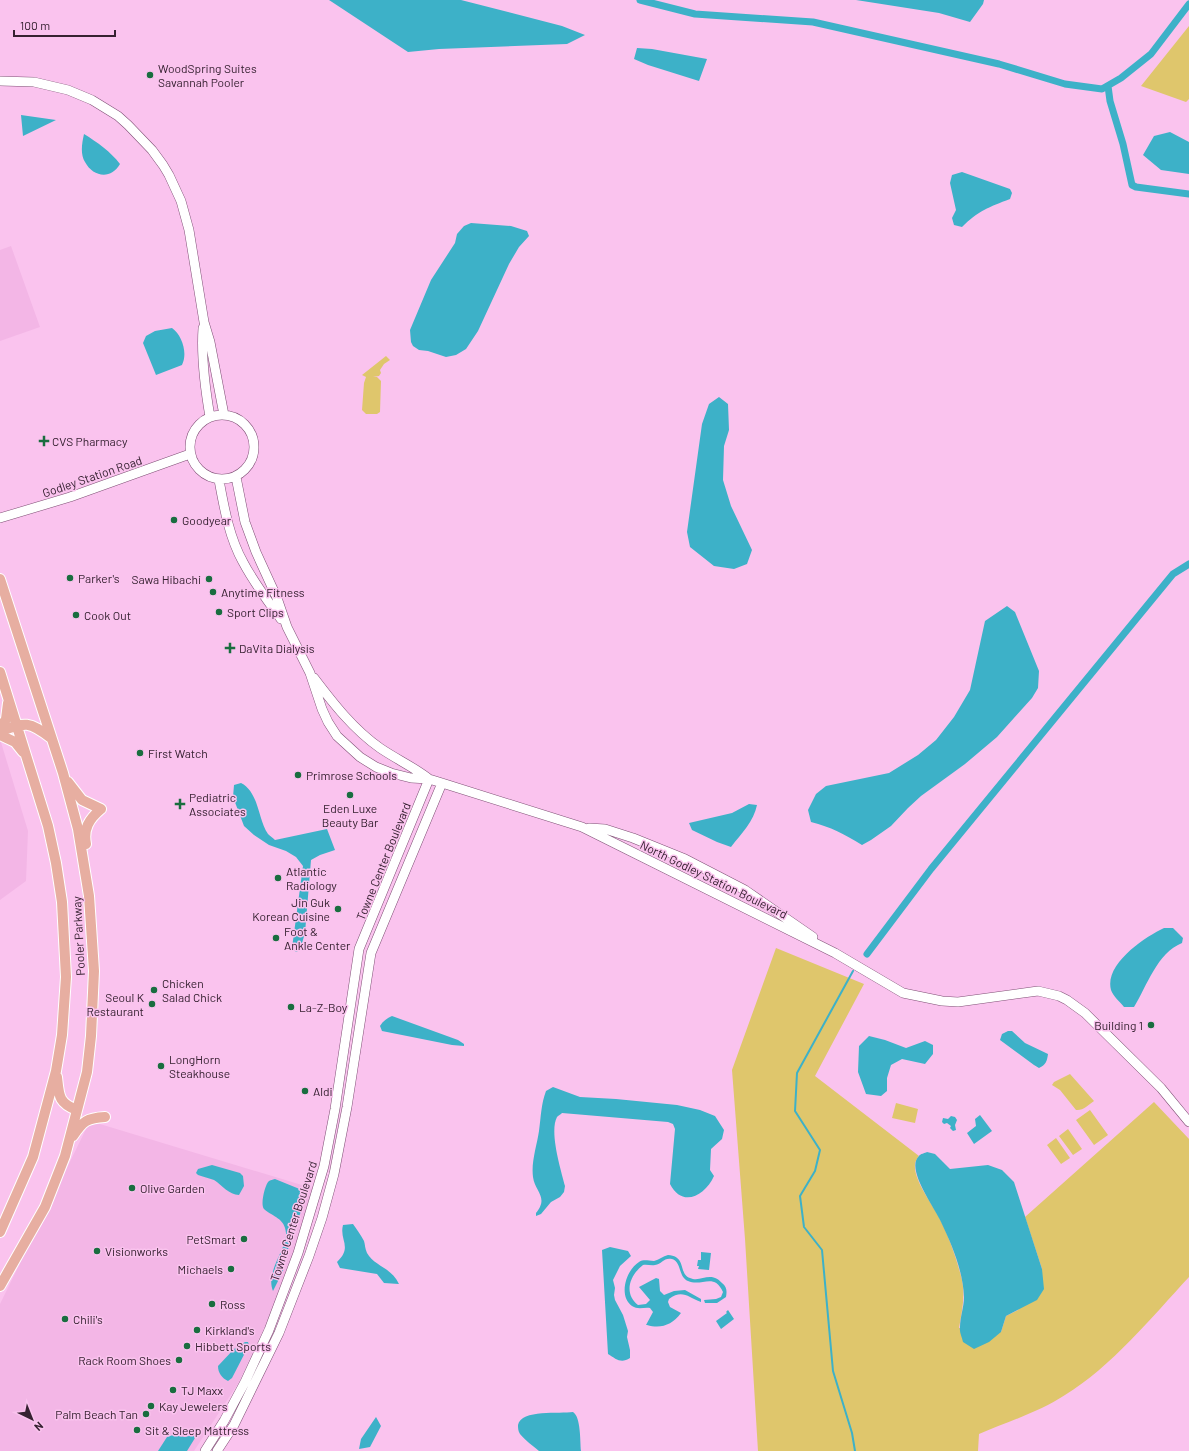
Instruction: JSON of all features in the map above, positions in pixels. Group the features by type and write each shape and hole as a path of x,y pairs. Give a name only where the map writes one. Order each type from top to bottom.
{"main road":[{"name":"Pooler Parkway","path":"0,579 63,773 78,829 88,888 93,933 94,971 92,1029 87,1072 69,1142 61,1168 45,1206 0,1286"},
{"name":"Pooler Parkway","path":"0,672 48,826 62,902 66,977 62,1034 56,1071 33,1157 0,1232"},
{"path":"0,730 6,719 8,697"},
{"path":"0,730 17,725 31,724 39,728 51,738"},
{"path":"0,735 15,742 28,760"},
{"path":"63,773 82,800 100,809 91,818 86,826 85,838 91,870 88,888"},
{"path":"56,1071 58,1090 62,1100 66,1106 77,1110"},
{"path":"69,1142 81,1124 91,1118 105,1117"}],"street":[{"path":"0,81 34,82 68,90 92,100 118,116 152,150 169,175 181,201 190,230 204,322 210,342 224,414"},
{"path":"204,322 202,343 210,417"},
{"path":"224,414 232,416 243,422 251,432 255,448 249,465 243,472 236,477 218,480 209,477 200,471 190,454 190,443 193,432 200,423 210,417 224,414"},
{"name":"Godley Station Road","path":"0,518 70,497 190,454"},
{"name":"North Godley Station Boulevard","path":"236,477 245,522 256,552 287,627 310,673 322,709 337,736 360,757 376,767 391,773 411,778 429,779 582,827 835,953 903,993 942,1001 958,1002 1038,991 1059,996 1085,1013 1161,1088 1189,1122"},
{"name":"North Godley Station Boulevard","path":"218,480 230,531 242,561 256,586 287,627"},
{"name":"North Godley Station Boulevard","path":"310,673 342,713 368,739 385,751 420,771 429,779"},
{"name":"Towne Center Boulevard","path":"205,1451 224,1421 245,1382 269,1330 298,1253 324,1166 335,1109 359,949 429,779"},
{"name":"Towne Center Boulevard","path":"217,1451 234,1425 279,1333 322,1218 334,1174 347,1107 371,953 442,783"},
{"name":"North Godley Station Boulevard","path":"582,827 605,829 633,838 685,859 744,890 835,953"}],"shaded area":[{"path":"1189,26 1189,99 1186,102 1141,86"},
{"path":"11,246 40,327 0,341 0,250"},
{"path":"386,356 390,360 384,364 380,370 381,373 379,376 373,377 377,377 381,381 380,412 377,414 366,414 362,410 364,383 366,377 362,375"},
{"path":"0,739 28,831 26,881 0,900"},
{"path":"776,948 864,984 815,1076 919,1156 915,1164 917,1177 943,1226 952,1247 961,1276 963,1296 959,1328 1001,1332 1006,1316 1018,1310 1042,1269 1025,1217 1154,1102 1189,1139 1189,1277 1146,1325 1099,1370 1082,1384 1055,1401 1034,1412 979,1434 978,1451 758,1451 745,1239 732,1070"},
{"path":"1070,1074 1094,1101 1081,1110 1076,1110 1060,1090 1052,1085 1054,1082"},
{"path":"896,1103 918,1109 915,1123 892,1118"},
{"path":"1090,1110 1108,1135 1094,1145 1076,1120"},
{"path":"90,1121 315,1189 275,1304 239,1382 194,1451 0,1451 0,1304"},
{"path":"1068,1129 1082,1149 1073,1155 1059,1136"},
{"path":"1056,1138 1070,1158 1061,1164 1047,1145"}],"water":[{"path":"329,0 461,0 562,26 585,35 567,44 439,49 408,52"},
{"path":"856,0 984,0 983,4 970,22 939,13"},
{"path":"637,48 652,49 707,59 699,81 634,59"},
{"path":"21,115 56,120 23,136"},
{"path":"1170,132 1189,142 1189,174 1161,170 1143,155 1154,136"},
{"path":"84,134 104,148 120,164 112,173 102,175 88,167 83,159 82,152"},
{"path":"962,172 1010,189 1012,193 1010,199 984,210 962,227 954,225 952,218 956,210 950,183 952,175"},
{"path":"471,223 511,226 527,231 529,236 519,247 509,264 478,331 466,349 456,355 446,357 428,351 419,350 413,346 411,342 410,330 431,280 455,243 457,234 464,226"},
{"path":"172,328 179,335 183,345 184,360 182,365 156,375 143,343 146,336 155,331"},
{"path":"719,397 728,404 729,430 724,446 723,480 731,506 752,550 747,564 734,569 714,566 690,547 687,532 702,424 709,404"},
{"path":"1007,606 1015,612 1039,671 1038,688 1032,698 997,737 965,764 921,796 891,826 862,845 837,831 811,822 808,810 816,794 826,786 889,773 918,755 936,740 954,717 970,690 985,621"},
{"path":"241,783 247,787 255,799 265,828 268,834 275,840 327,829 335,850 311,860 305,933 300,950 296,952 292,948 303,866 296,857 286,851 269,845 244,826 233,797 234,785"},
{"path":"749,804 757,805 753,816 747,827 731,847 692,830 689,823 732,813"},
{"path":"1164,928 1173,928 1183,938 1182,943 1173,948 1159,962 1134,1007 1124,1007 1111,990 1110,980 1114,971 1120,961 1137,945"},
{"path":"392,1016 458,1040 464,1044 464,1046 382,1031 380,1026 381,1024"},
{"path":"1012,1031 1025,1043 1048,1054 1045,1064 1039,1068 1000,1040 1002,1034"},
{"path":"869,1036 906,1048 925,1041 933,1045 933,1054 925,1064 902,1059 891,1065 887,1078 887,1091 881,1096 866,1094 858,1072 859,1046"},
{"path":"553,1087 580,1097 677,1105 700,1110 715,1116 724,1130 722,1139 711,1149 710,1170 714,1176 710,1183 699,1194 687,1197 681,1196 670,1184 675,1129 673,1124 668,1122 562,1113 557,1117 554,1132 556,1151 565,1186 564,1192 560,1197 551,1202 541,1214 536,1216 536,1213 540,1207 541,1199 534,1182 533,1160 544,1096 546,1091"},
{"path":"980,1115 992,1131 974,1144 967,1133 976,1126 975,1119"},
{"path":"951,1116 955,1117 957,1120 955,1125 956,1130 953,1131 950,1128 951,1126 942,1122 943,1118 948,1119"},
{"path":"927,1152 935,1154 950,1169 988,1165 1002,1170 1014,1182 1042,1269 1044,1289 1037,1300 1006,1316 1001,1332 989,1342 974,1349 963,1342 960,1333 964,1297 962,1278 956,1258 941,1222 918,1179 916,1162 921,1154"},
{"path":"212,1165 240,1173 243,1176 244,1186 239,1195 229,1192 214,1180 196,1173 198,1169"},
{"path":"275,1179 302,1190 305,1198 291,1243 285,1255 283,1271 273,1291 271,1284 272,1276 286,1233 281,1221 267,1212 263,1207 267,1183"},
{"path":"353,1224 364,1241 366,1251 370,1257 392,1274 399,1284 384,1283 377,1274 340,1268 337,1262 342,1257 345,1248 342,1230 343,1225"},
{"path":"610,1247 628,1251 631,1256 620,1266 613,1280 615,1300 623,1315 628,1331 627,1337 630,1358 624,1361 614,1358 608,1354 602,1250"},
{"path":"701,1252 711,1253 709,1270 698,1269 698,1260 701,1260"},
{"path":"668,1255 678,1258 684,1273 690,1278 698,1279 713,1277 718,1279 726,1288 726,1297 717,1303 705,1303 704,1300 721,1297 723,1292 719,1286 712,1281 688,1281 683,1276 677,1263 672,1259 667,1259 655,1265 643,1265 638,1269 630,1284 631,1295 633,1300 638,1305 646,1304 650,1300 639,1287 656,1278 659,1279 660,1291 664,1295 674,1291 685,1290 701,1299 701,1302 681,1294 674,1296 669,1299 668,1302 670,1307 681,1313 678,1317 670,1323 662,1326 646,1325 653,1312 650,1308 634,1307 628,1302 625,1296 625,1283 630,1271 639,1262 644,1260 654,1261"},
{"path":"728,1310 734,1319 721,1329 716,1321 727,1313 726,1312"},
{"path":"245,1342 248,1342 249,1345 232,1378 228,1381 221,1375 218,1366 234,1349"},
{"path":"573,1412 576,1415 579,1424 581,1451 539,1451 519,1432 518,1425 526,1416 542,1413"},
{"path":"376,1417 381,1426 370,1447 359,1449 361,1439"},
{"path":"173,1435 185,1437 193,1435 195,1438 187,1451 158,1451 167,1437"}],"waterway":[{"path":"640,0 695,14 813,22 999,64 1065,84 1102,89 1121,78 1151,54 1189,4"},
{"path":"1108,86 1110,101 1123,144 1132,185 1136,187 1189,194"},
{"path":"867,954 931,869 1173,574 1189,564"},
{"path":"853,971 797,1073 795,1111 820,1150 815,1171 800,1196 804,1227 822,1250 833,1371 852,1433 855,1451"}],"place":[{"name":"WoodSpring Suites Savannah Pooler","path":"150,75"},
{"name":"CVS Pharmacy","path":"44,441"},
{"name":"Goodyear","path":"174,520"},
{"name":"Parker's","path":"70,578"},
{"name":"Sawa Hibachi","path":"209,579"},
{"name":"Anytime Fitness","path":"213,592"},
{"name":"Sport Clips","path":"219,612"},
{"name":"Cook Out","path":"76,615"},
{"name":"DaVita Dialysis","path":"230,648"},
{"name":"First Watch","path":"140,753"},
{"name":"Primrose Schools","path":"298,775"},
{"name":"Eden Luxe Beauty Bar","path":"350,795"},
{"name":"Pediatric Associates","path":"180,804"},
{"name":"Atlantic Radiology","path":"278,878"},
{"name":"Jin Guk Korean Cuisine","path":"338,909"},
{"name":"Foot & Ankle Center","path":"276,938"},
{"name":"Chicken Salad Chick","path":"154,990"},
{"name":"Seoul K Restaurant","path":"152,1004"},
{"name":"La-Z-Boy","path":"291,1007"},
{"name":"Building 1","path":"1151,1025"},
{"name":"LongHorn Steakhouse","path":"161,1066"},
{"name":"Aldi","path":"305,1091"},
{"name":"Olive Garden","path":"132,1188"},
{"name":"PetSmart","path":"244,1239"},
{"name":"Visionworks","path":"97,1251"},
{"name":"Michaels","path":"231,1269"},
{"name":"Ross","path":"212,1304"},
{"name":"Chili's","path":"65,1319"},
{"name":"Kirkland's","path":"197,1330"},
{"name":"Hibbett Sports","path":"187,1346"},
{"name":"Rack Room Shoes","path":"179,1360"},
{"name":"TJ Maxx","path":"173,1390"},
{"name":"Kay Jewelers","path":"151,1406"},
{"name":"Palm Beach Tan","path":"146,1414"},
{"name":"Sit & Sleep Mattress","path":"137,1430"}]}
